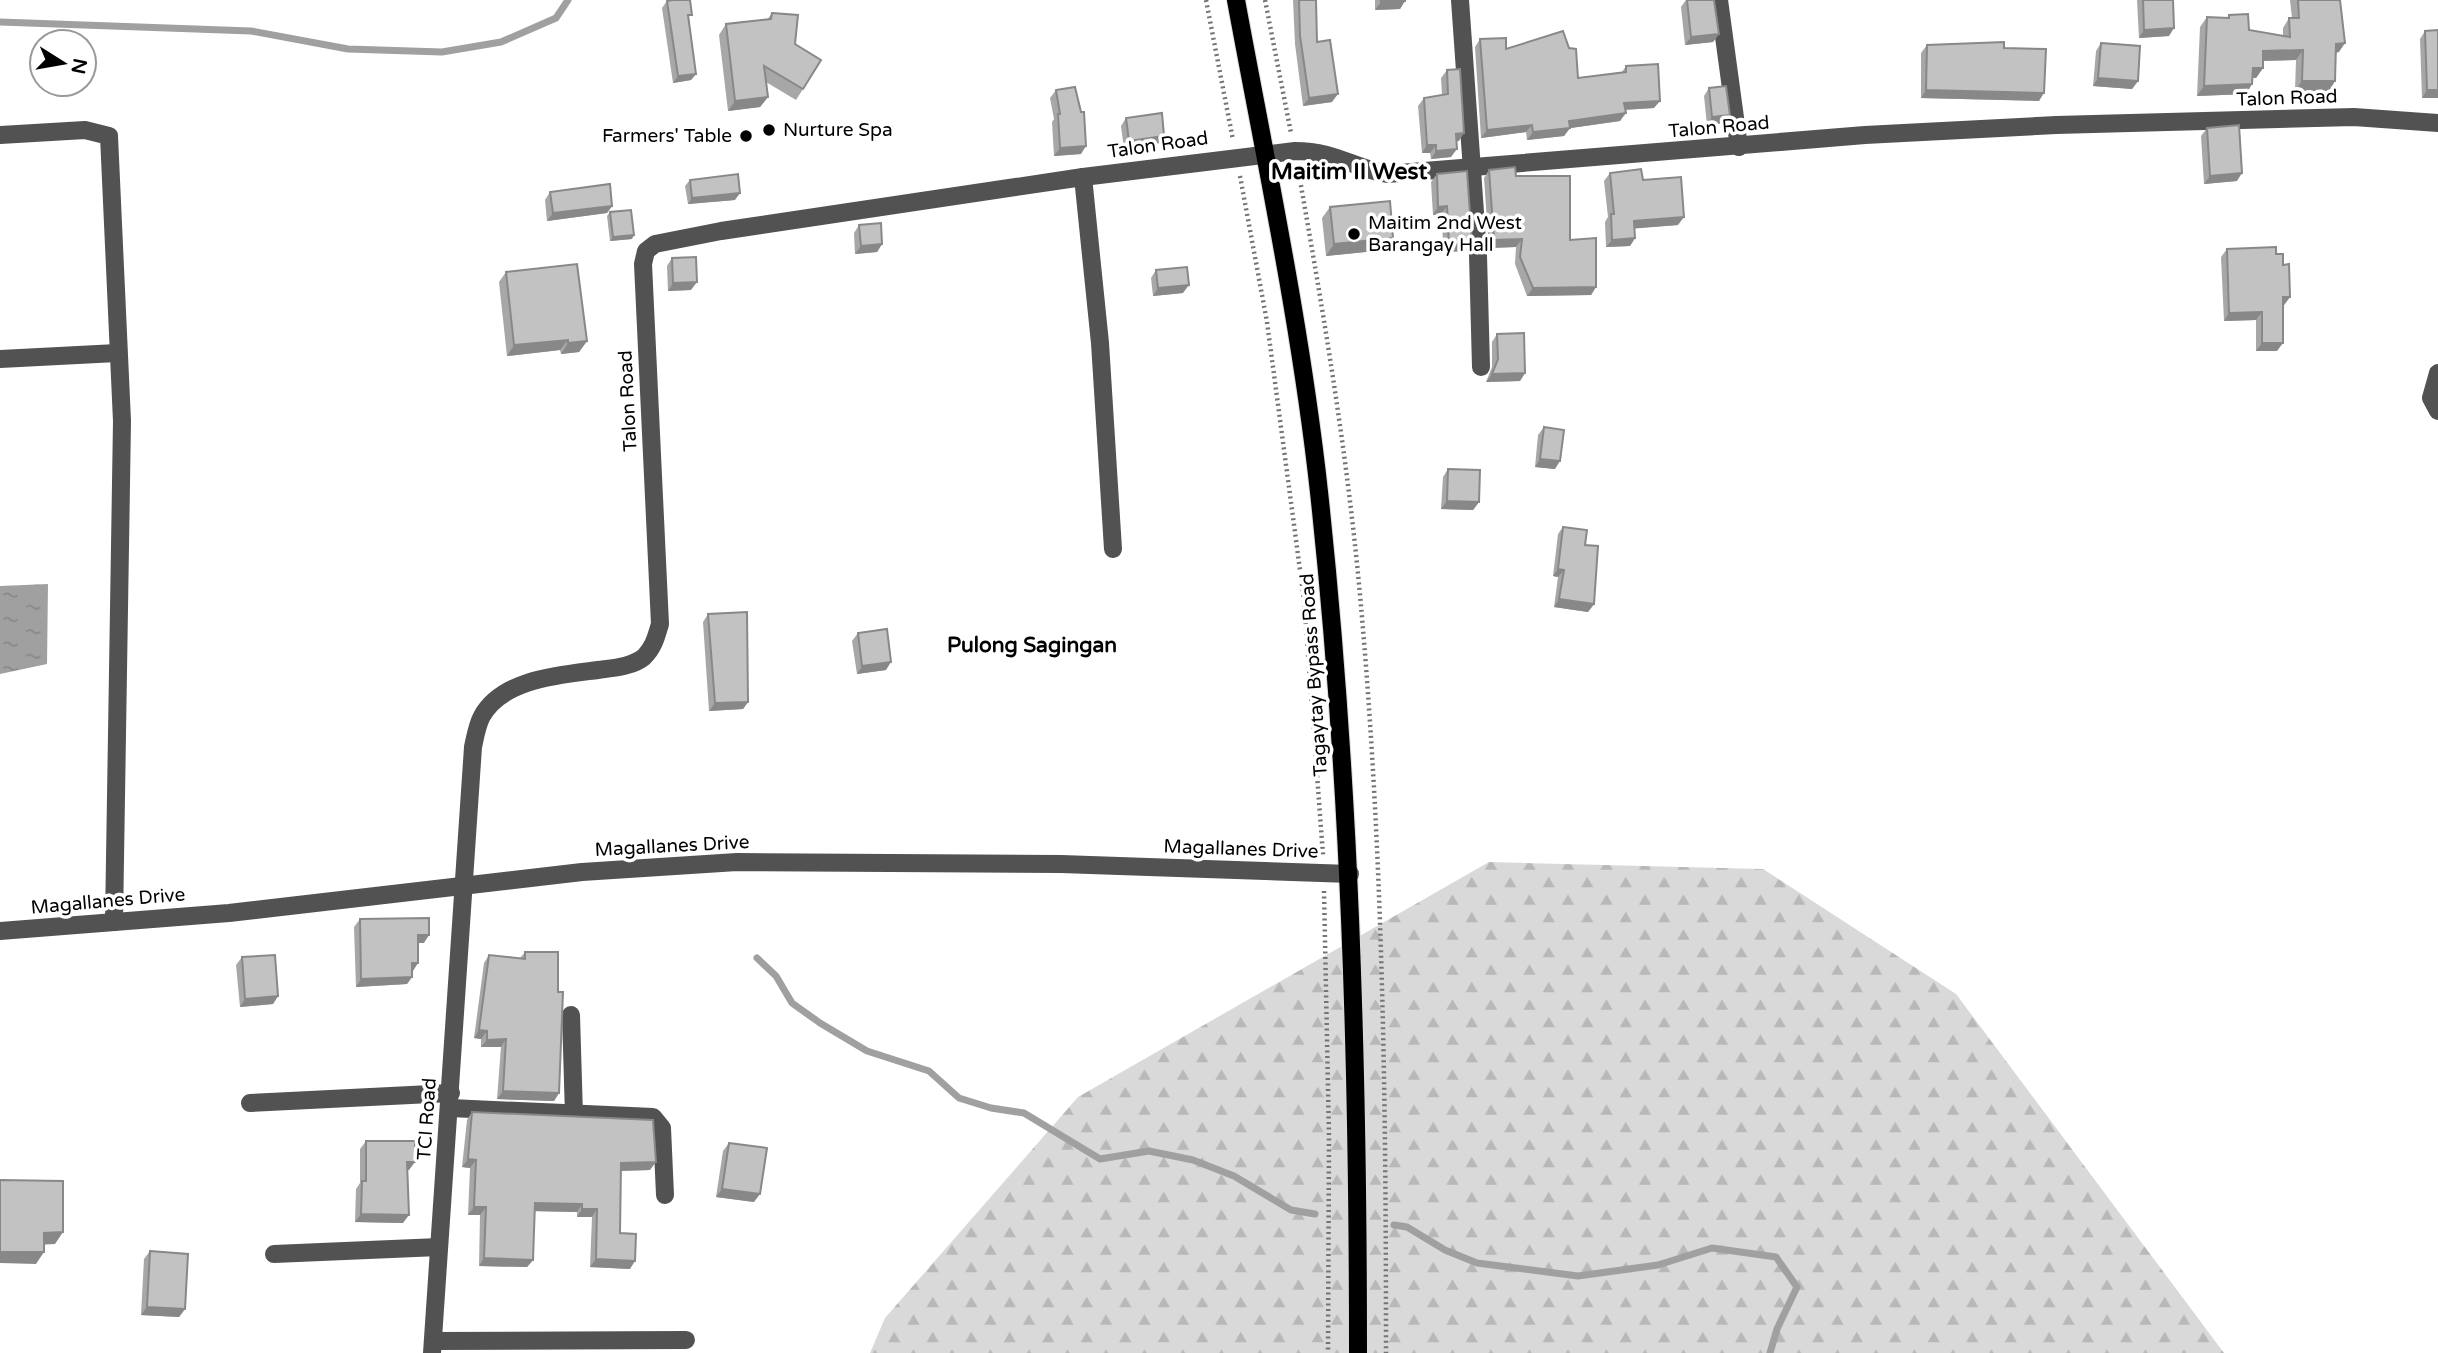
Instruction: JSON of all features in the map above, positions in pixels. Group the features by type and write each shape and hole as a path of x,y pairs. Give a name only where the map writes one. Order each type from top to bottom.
{"main road":[{"name":"Tagaytay Bypass Road","path":"1236,0 1295,323 1319,490 1350,874 1356,1073 1358,1353"}],"street":[{"path":"1460,0 1478,255 1481,367"},
{"path":"1719,0 1739,147"},
{"name":"Talon Road","path":"464,887 473,747 481,718 497,697 511,689 571,673 623,666 642,659 653,646 660,624 643,264 646,251 655,244 721,231 1264,153 1325,152 1365,170 1387,174 1865,135 2056,125 2354,117 2438,123"},
{"path":"0,135 85,130 109,136 122,421 114,922"},
{"path":"1083,177 1100,343 1113,549"},
{"path":"0,359 117,353"},
{"path":"2438,373 2431,398 2438,411"},
{"name":"Magallanes Drive","path":"0,931 464,887 582,872 737,862 1061,864 1350,874"},
{"name":"TCI Road","path":"432,1347 464,887"},
{"path":"571,1015 574,1115"},
{"path":"250,1103 450,1101 574,1115 653,1117 662,1128 665,1195"},
{"path":"274,1254 439,1247"},
{"path":"432,1347 686,1340"}],"path":[{"path":"1206,0 1267,322 1297,545 1324,872 1329,1137 1328,1353"}],"green space":[{"path":"1489,862 1763,869 1956,994 2224,1353 870,1353 885,1318 1078,1097"}],"water":[{"path":"48,584 47,664 0,674 0,586"}],"building":[{"path":"690,0 692,15 688,15 696,74 678,76 667,1"},
{"path":"1299,0 1316,0 1317,42 1330,40 1338,94 1309,98 1300,36"},
{"path":"1405,0 1405,1 1381,2"},
{"path":"1687,0 1714,0 1719,34 1691,37"},
{"path":"2143,0 2173,0 2174,28 2144,30"},
{"path":"2298,0 2340,0 2345,43 2336,44 2335,81 2302,81 2303,50 2263,51 2263,68 2253,68 2252,84 2204,86 2207,17 2229,18 2229,15 2248,14 2249,30 2290,37 2289,18 2299,18"},
{"path":"772,13 798,15 795,44 821,60 803,89 764,66 768,97 735,101 726,24 771,19"},
{"path":"2438,30 2438,90 2427,90 2425,31"},
{"path":"1563,31 1569,48 1576,49 1578,78 1626,72 1626,66 1658,64 1660,101 1624,103 1626,113 1569,121 1570,128 1533,132 1532,125 1487,130 1480,39 1506,38 1506,49"},
{"path":"2004,42 2004,48 2046,49 2044,93 1926,90 1927,45"},
{"path":"2101,43 2140,46 2138,81 2098,78"},
{"path":"1460,69 1464,133 1456,134 1457,149 1436,151 1436,145 1427,145 1424,98 1448,94 1447,70"},
{"path":"1726,86 1730,115 1712,117 1709,88"},
{"path":"1075,87 1081,112 1084,112 1086,146 1060,148 1060,114 1056,90"},
{"path":"1162,113 1164,136 1129,141 1126,118"},
{"path":"2239,125 2242,173 2210,176 2207,128"},
{"path":"1515,167 1516,176 1570,176 1570,240 1596,238 1596,287 1533,288 1520,257 1522,239 1494,240 1489,170"},
{"path":"1641,169 1643,180 1681,177 1684,217 1634,221 1635,238 1612,240 1611,214 1614,214 1610,173"},
{"path":"1467,171 1472,243 1449,244 1447,206 1438,207 1437,174"},
{"path":"738,174 740,193 692,198 690,180"},
{"path":"610,184 612,206 553,213 550,192"},
{"name":"Maitim 2nd West Barangay Hall","path":"1390,201 1393,238 1334,244 1330,207"},
{"path":"631,210 634,235 613,237 610,212"},
{"path":"881,223 882,244 861,246 859,225"},
{"path":"2276,247 2276,254 2283,254 2283,265 2289,264 2290,297 2283,297 2283,343 2262,343 2262,312 2229,313 2227,249"},
{"path":"696,257 697,282 673,283 672,258"},
{"path":"577,264 587,341 514,345 506,272"},
{"path":"1187,267 1189,285 1158,288 1156,270"},
{"path":"1524,333 1525,373 1492,374 1498,359 1497,334"},
{"path":"1544,427 1564,430 1560,461 1540,459"},
{"path":"1448,469 1480,470 1479,502 1447,501"},
{"path":"1563,527 1587,530 1585,545 1598,546 1594,604 1559,599 1564,570 1558,569"},
{"path":"747,612 748,702 715,703 708,614"},
{"path":"887,629 891,662 862,666 858,633"},
{"path":"429,918 429,935 418,935 418,963 412,963 412,977 361,979 360,919"},
{"path":"525,952 558,952 558,992 563,992 559,1093 503,1091 506,1039 487,1040 487,1031 479,1030 489,955 525,959"},
{"path":"275,955 278,996 245,999 242,957"},
{"path":"472,1112 653,1120 656,1162 621,1163 620,1233 636,1234 635,1261 596,1259 597,1209 582,1209 582,1204 535,1203 533,1260 484,1258 486,1207 474,1207 476,1160 468,1159"},
{"path":"366,1141 415,1141 415,1162 407,1162 409,1215 361,1214 362,1181 366,1181"},
{"path":"729,1143 767,1148 760,1194 722,1189"},
{"path":"0,1180 63,1181 63,1232 44,1233 44,1252 0,1252"},
{"path":"150,1251 188,1254 185,1309 147,1307"}],"waterway":[{"path":"0,22 251,31 348,49 442,52 501,42 556,18 568,0"},
{"path":"757,958 776,976 792,1003 820,1023 867,1051 929,1071 959,1098 991,1108 1024,1113 1100,1159 1149,1151 1193,1160 1234,1176 1291,1210 1315,1214"},
{"path":"1394,1225 1407,1227 1445,1250 1477,1263 1578,1276 1658,1265 1712,1248 1776,1257 1797,1287 1777,1329 1770,1353"}],"place":[{"name":"Nurture Spa","path":"769,130"},
{"name":"Farmers' Table","path":"746,136"},
{"name":"Maitim 2nd West Barangay Hall","path":"1354,234"}],"district":[{"name":"Maitim II West","path":"1349,172"},
{"name":"Pulong Sagingan","path":"1032,645"}]}
